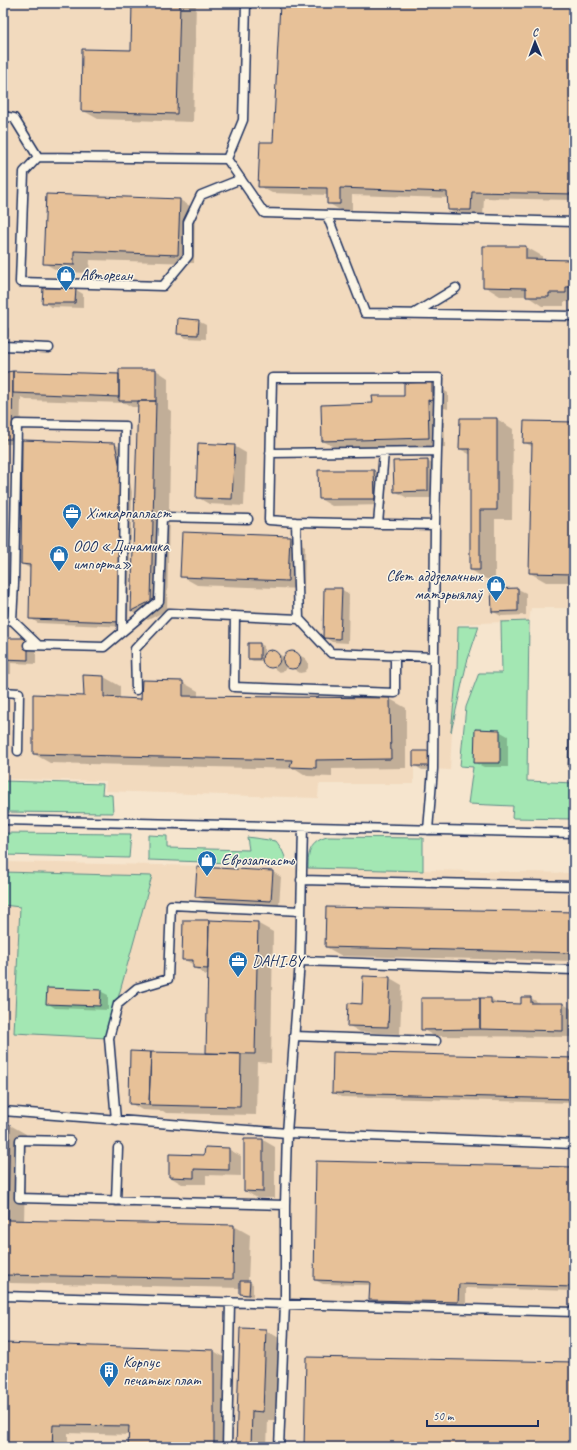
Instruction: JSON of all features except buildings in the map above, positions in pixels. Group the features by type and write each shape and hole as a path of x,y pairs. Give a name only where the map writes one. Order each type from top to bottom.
{"lane":[{"path":"227,159 243,120 246,3"},
{"path":"3,116 14,118 38,157"},
{"path":"227,159 38,157 24,172 20,282 163,286 188,256 188,222 201,195 241,179"},
{"path":"227,159 264,213 574,222"},
{"path":"327,215 365,312 574,316"},
{"path":"415,313 456,288"},
{"path":"3,346 49,348"},
{"path":"428,830 432,782 435,525 439,378 272,378 269,520 435,525"},
{"path":"38,645 12,620 17,424 125,426 122,632"},
{"path":"378,524 384,452"},
{"path":"270,453 437,452"},
{"path":"28,645 104,647 158,601 162,517 248,519"},
{"path":"296,522 299,619 331,653 434,657"},
{"path":"136,690 135,649 168,613 299,619"},
{"path":"235,616 234,687 395,693 395,656"},
{"path":"3,621 12,620"},
{"path":"3,692 19,693 18,751"},
{"path":"3,820 574,833"},
{"path":"279,1447 285,1304 287,1133 300,960 303,827"},
{"path":"301,880 574,886"},
{"path":"116,1120 109,1038 118,1004 137,988 168,979 171,905 301,911"},
{"path":"300,960 574,970"},
{"path":"294,1036 436,1041"},
{"path":"3,1111 287,1133 574,1144"},
{"path":"70,1141 20,1140 19,1198 285,1206"},
{"path":"116,1200 118,1148"},
{"path":"3,1296 574,1312"},
{"path":"227,1447 230,1302"}],"shaded area":[{"path":"3,3 574,3 574,608 531,608 529,621 458,624 457,672 450,770 414,768 414,784 319,784 318,798 105,791 106,781 3,779"},
{"path":"3,862 574,873 574,1447 3,1447"}],"green space":[{"path":"529,621 527,781 574,783 574,819 512,818 513,806 468,804 473,767 460,766 466,707 479,673 502,673 501,622"},
{"path":"458,626 479,626 467,662 451,732 457,670"},
{"path":"3,781 103,784 102,794 112,795 113,813 3,812"},
{"path":"3,833 131,834 129,858 3,855"},
{"path":"148,835 167,836 167,848 249,850 247,837 276,841 283,852 287,865 148,860"},
{"path":"327,837 423,838 423,871 308,868 311,848 321,839"},
{"path":"3,872 152,876 107,1038 14,1033 20,907 3,905"}],"place":[{"name":"Автореан","path":"66,292"},
{"name":"Хімкарпапласт","path":"72,530"},
{"name":"ООО «Динамика импорта»","path":"59,572"},
{"name":"Свет аддзелачных матэрыялаў","path":"496,602"},
{"name":"Еврозапчасть","path":"207,877"},
{"name":"DAHI.BY","path":"238,978"},
{"name":"Корпус печатых плат","path":"109,1388"}]}
